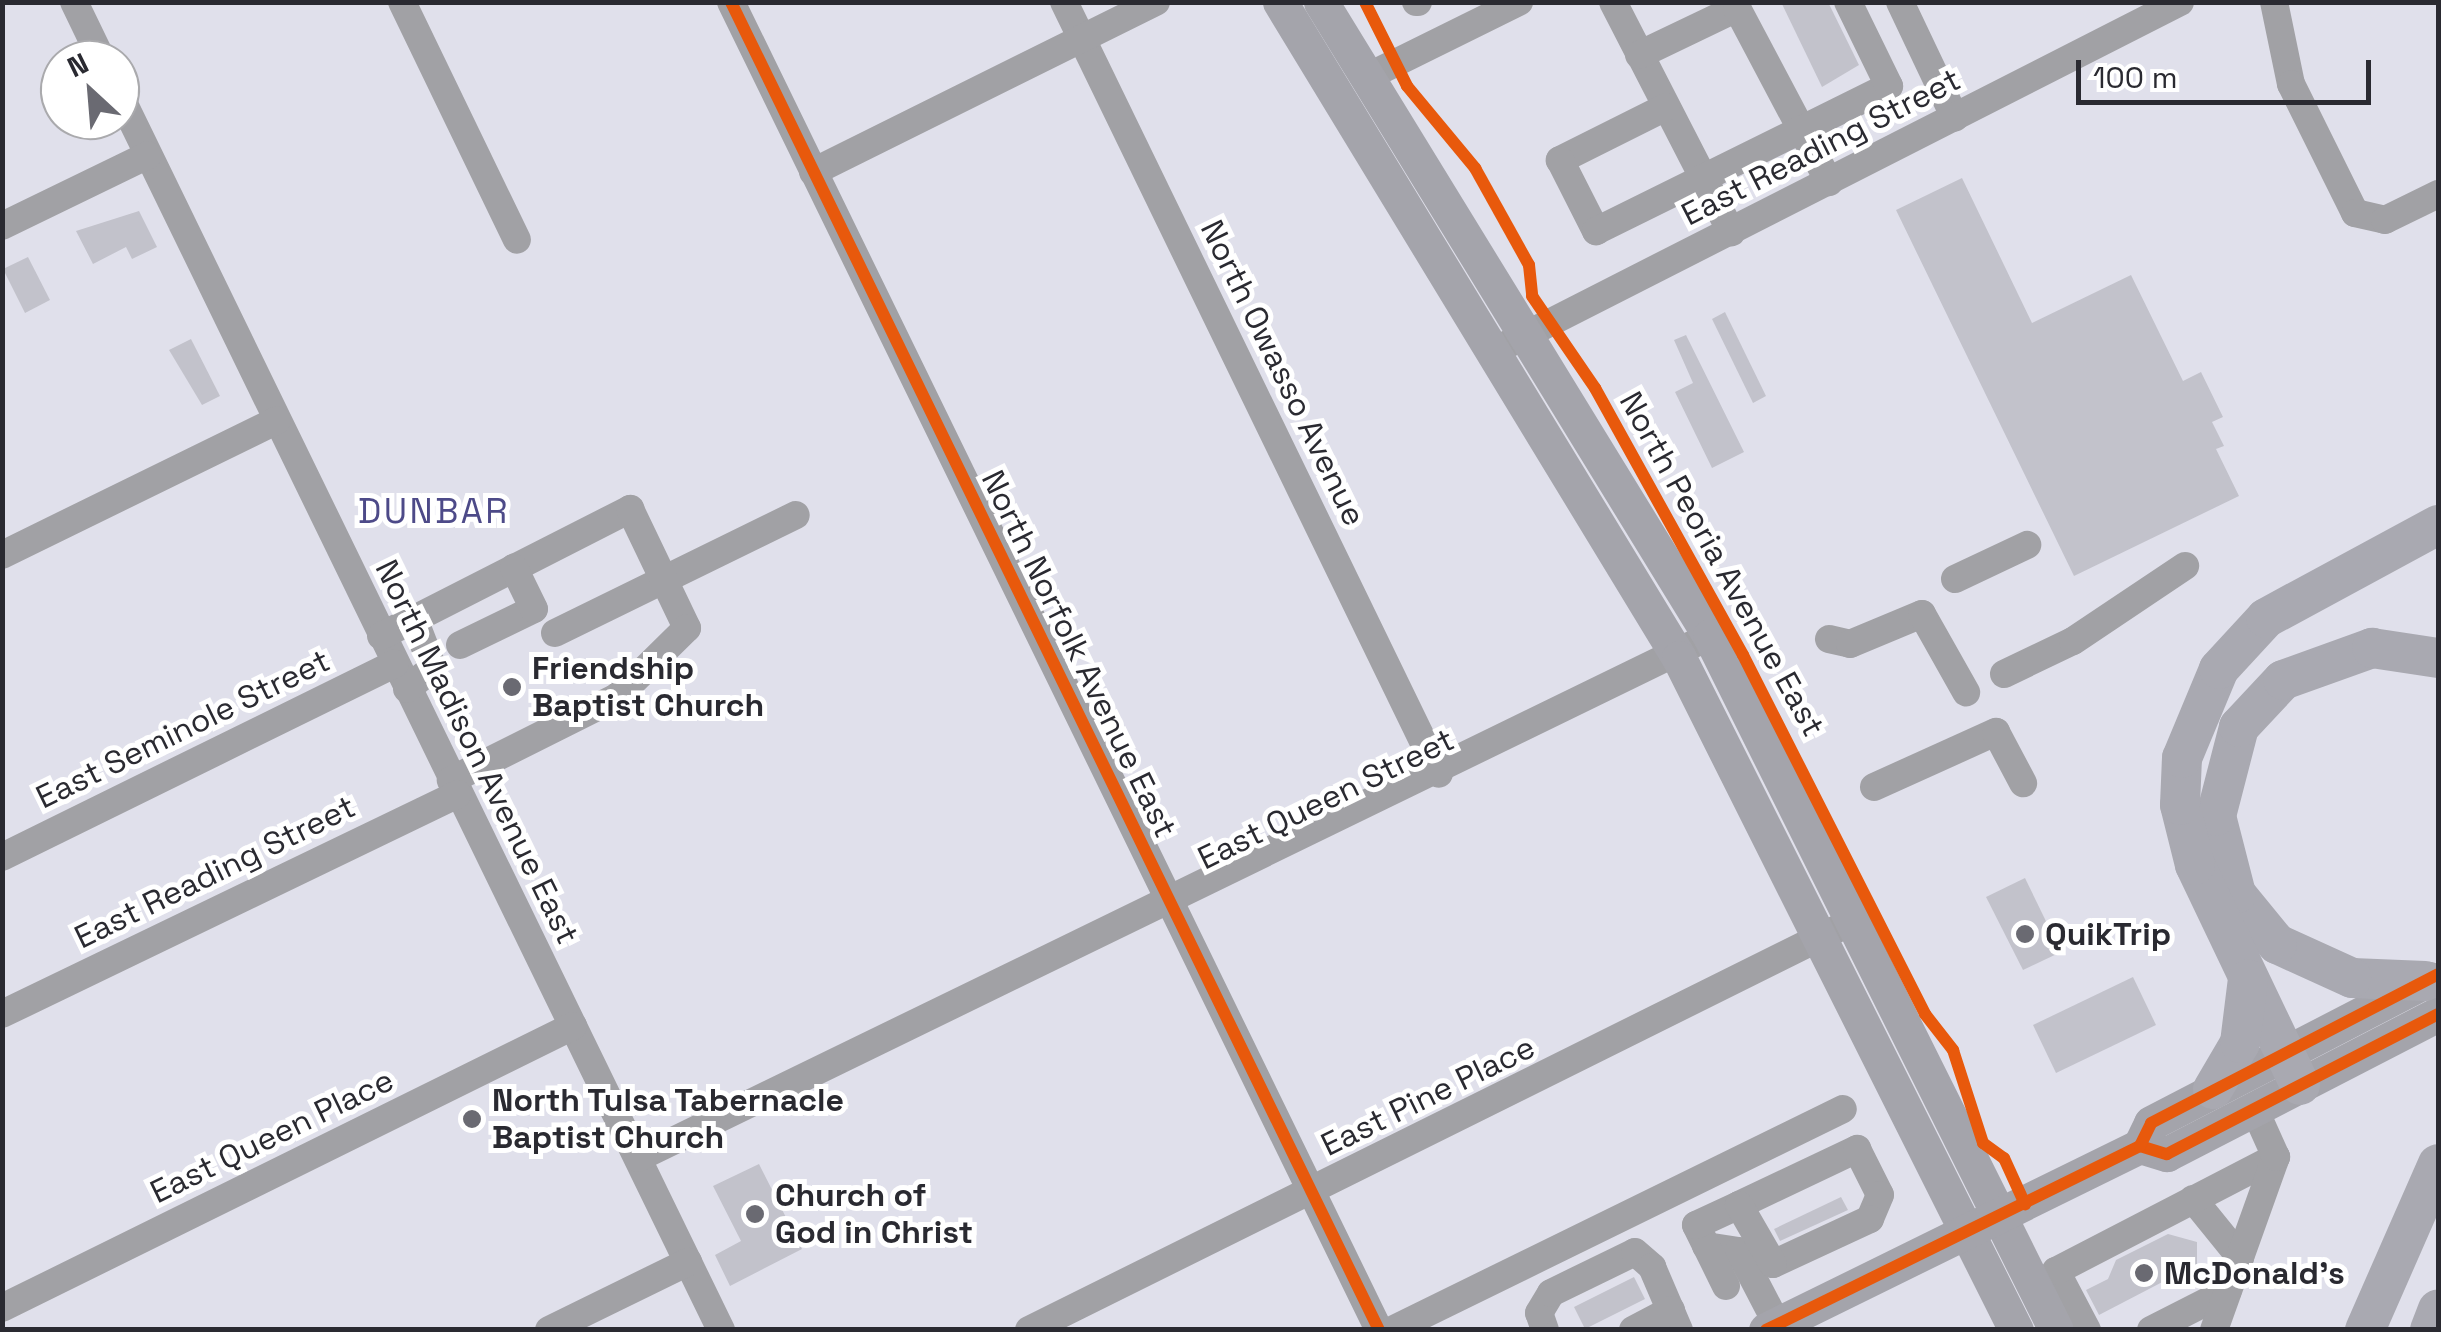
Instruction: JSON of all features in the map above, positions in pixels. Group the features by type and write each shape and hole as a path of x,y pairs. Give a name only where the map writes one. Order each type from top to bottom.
{"highway":[{"path":"2292,1068 2248,979 2185,832 2179,784 2198,708 2266,618 2438,525"},
{"path":"2434,990 2352,978 2277,944 2232,885 2216,816 2239,727 2283,680 2372,648 2438,658"},
{"path":"2213,1089 2240,1043 2248,979"},
{"path":"2365,1330 2438,1164"},
{"path":"2430,1330 2438,1310"}],"main road":[{"path":"1280,2 1679,658 1826,942 2016,1330"},
{"name":"North Peoria Avenue East","path":"1321,2 1364,78 1710,636 1855,920 2056,1330"},
{"path":"1772,1327 2140,1146 2151,1124 2213,1089 2292,1068 2434,990"},
{"path":"2140,1146 2167,1154 2254,1108 2292,1068"}],"street":[{"path":"74,2 92,40"},
{"path":"402,2 517,240"},
{"name":"North Norfolk Avenue East","path":"731,2 1379,1330"},
{"name":"North Owasso Avenue","path":"1064,2 1439,774"},
{"path":"812,172 1156,2"},
{"path":"1364,78 1488,9 1519,2"},
{"path":"1613,2 1730,232"},
{"path":"1666,107 1560,160 1596,230 1890,86 1848,2"},
{"path":"1900,2 1955,118"},
{"name":"East Reading Street","path":"1493,352 2180,2"},
{"path":"2274,2 2291,84 2355,213 2384,220 2438,194"},
{"path":"1639,55 1736,8 1829,182"},
{"name":"North Madison Avenue East","path":"140,138 721,1330"},
{"path":"2,226 148,155"},
{"path":"2,555 277,420"},
{"path":"381,636 630,509 664,580"},
{"path":"556,634 796,516"},
{"path":"1955,579 2026,545"},
{"path":"2004,674 2073,641 2185,566"},
{"path":"401,677 428,678 446,652 534,609 514,568"},
{"name":"East Reading Street","path":"2,1014 454,787 617,697 687,628 664,580"},
{"path":"1829,638 1850,644 1922,614 1966,692"},
{"path":"414,619 446,652"},
{"name":"East Queen Street","path":"638,1158 1172,905 1679,658 1710,636"},
{"name":"East Seminole Street","path":"2,857 401,677"},
{"path":"1874,787 1996,732 2024,783"},
{"name":"East Pine Place","path":"1029,1330 1826,942 1855,920"},
{"name":"East Queen Place","path":"2,1308 572,1026"},
{"path":"2214,1330 2276,1156 2254,1108"},
{"path":"1392,1330 1843,1109"},
{"path":"1726,1286 1696,1225 1739,1204 1857,1149 1880,1195 1870,1219 1778,1263 1769,1262 1739,1204"},
{"path":"2087,1330 2056,1270 2276,1156"},
{"path":"2193,1200 2240,1257"},
{"path":"1706,1246 1739,1251 1772,1327"},
{"path":"1544,1330 1539,1313 1551,1293 1635,1252 1675,1320 1633,1330"},
{"path":"550,1330 688,1262"},
{"path":"2151,1330 2228,1291"}],"building":[{"path":"1781,2 1828,2 1859,65 1822,87"},
{"path":"1962,178 2032,323 2131,275 2183,381 2201,372 2223,417 2212,422 2224,446 2216,449 2239,496 2074,576 1896,210"},
{"path":"139,211 157,247 132,259 126,247 93,264 76,231"},
{"path":"28,257 50,300 25,313 3,269"},
{"path":"1725,312 1766,396 1753,403 1712,319"},
{"path":"1686,335 1744,452 1712,468 1675,392 1693,383 1674,340"},
{"path":"191,339 220,396 202,405 169,350"},
{"name":"QuikTrip","path":"2025,878 2061,952 2023,970 1986,897"},
{"name":"QuikTrip","path":"2133,977 2156,1025 2056,1073 2033,1025"},
{"name":"Church of God in Christ","path":"759,1164 802,1249 730,1286 715,1255 741,1241 713,1186"},
{"path":"1841,1197 1848,1210 1780,1241 1774,1229"},
{"name":"McDonald's","path":"2168,1234 2197,1242 2197,1264 2099,1315 2086,1290 2108,1279 2116,1260"},
{"path":"1634,1277 1645,1299 1585,1329 1574,1307"}],"cycle path":[{"path":"731,2 1379,1330"},
{"path":"1365,2 1407,86 1475,168 1529,265 1532,296 1595,388 1743,655 1925,1014 1953,1050 1983,1143 2004,1158 2025,1204"},
{"path":"1766,1330 2140,1146 2151,1123 2438,974"},
{"path":"2140,1146 2167,1154 2438,1014"}],"place":[{"name":"Friendship Baptist Church","path":"512,687"},
{"name":"QuikTrip","path":"2025,934"},
{"name":"North Tulsa Tabernacle Baptist Church","path":"472,1119"},
{"name":"Church of God in Christ","path":"755,1214"},
{"name":"McDonald's","path":"2144,1273"}],"district":[{"name":"DUNBAR","path":"434,511"}]}
